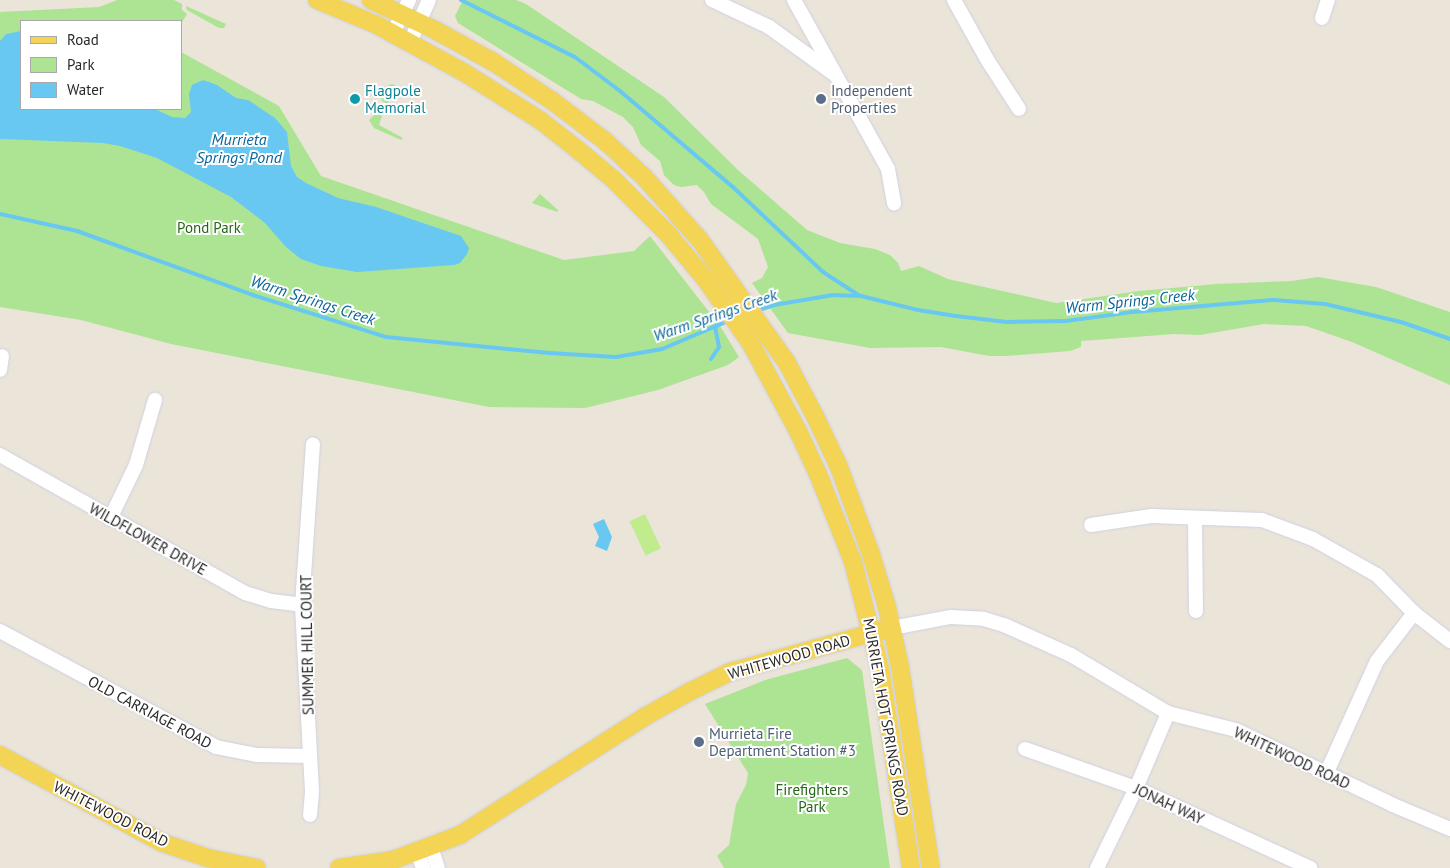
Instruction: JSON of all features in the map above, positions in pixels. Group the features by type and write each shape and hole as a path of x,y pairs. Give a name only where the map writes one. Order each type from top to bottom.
{"main road":[{"name":"MURRIETA HOT SPRINGS ROAD","path":"317,0 393,33 465,73 540,120 577,149 650,214 680,248 720,299 750,342 781,395 818,474 852,562 880,668 911,868"},
{"name":"MURRIETA HOT SPRINGS ROAD","path":"371,0 406,7 419,22 495,63 551,100 604,141 644,177 682,218 770,337 811,408 838,467 871,554 892,628 931,868"},
{"name":"WHITEWOOD ROAD","path":"339,868 424,856 503,810 646,716 730,672 892,628"},
{"name":"WHITEWOOD ROAD","path":"0,755 163,843 208,858 256,868"}],"street":[{"path":"410,42 429,0"},
{"path":"712,0 769,26 837,76"},
{"path":"794,0 888,169 894,203"},
{"path":"954,0 988,61 1019,109"},
{"path":"1322,18 1328,0"},
{"path":"393,33 406,7"},
{"path":"110,518 136,465 155,400"},
{"name":"SUMMER HILL COURT","path":"310,815 310,756 302,605 313,444"},
{"name":"WILDFLOWER DRIVE","path":"0,455 245,593 271,601 302,605"},
{"path":"1091,525 1151,516 1262,520 1313,539 1377,575 1414,612 1450,641"},
{"path":"1195,518 1196,610"},
{"path":"1326,774 1377,662 1414,612"},
{"name":"WHITEWOOD ROAD","path":"892,628 943,617 967,616 1004,625 1071,655 1168,713 1236,730 1326,774 1450,829"},
{"name":"OLD CARRIAGE ROAD","path":"0,630 216,747 258,755 310,756"},
{"path":"1097,868 1136,788 1168,713"},
{"name":"JONAH WAY","path":"1025,749 1136,788 1310,868"},
{"path":"424,856 438,868"}],"green space":[{"name":"Pond Park","path":"117,0 174,0 182,4 182,10 187,14 182,22 182,20 20,20 20,110 182,110 182,53 279,106 321,176 564,260 634,251 650,236 720,326 739,357 728,365 658,390 585,408 489,407 171,344 81,320 0,307 0,12 99,7"},
{"path":"463,0 516,0 526,4 664,97 738,170 807,230 840,243 875,249 890,255 898,263 901,271 919,266 948,279 1056,303 1139,291 1216,284 1292,281 1318,277 1376,287 1450,312 1450,385 1352,342 1306,326 1264,324 1200,335 1174,334 1081,341 1081,347 1070,351 1006,356 989,356 941,347 870,348 788,333 752,283 762,278 768,267 758,239 711,204 697,185 681,187 674,185 664,175 660,161 641,145 633,127 623,117 593,101 581,99 458,23 455,16"},
{"path":"186,6 226,24 224,28 219,28 187,10"},
{"path":"392,84 398,87 387,104 382,101 380,92 382,88"},
{"path":"376,113 382,116 379,125 403,138 401,140 374,128 369,120"},
{"path":"540,194 558,210 557,212 532,203"},
{"path":"645,514 661,548 646,556 630,521"},
{"name":"Firefighters Park","path":"847,658 862,670 890,868 724,868 717,856 729,845 736,804 746,785 748,773 705,704 765,680"}],"water":[{"name":"Murrieta Springs Pond","path":"20,31 20,110 157,110 172,117 185,118 191,112 189,94 192,85 203,80 217,85 236,98 248,100 275,118 287,132 291,166 297,177 306,183 338,198 376,207 461,236 469,248 467,254 460,263 454,265 357,272 321,266 301,259 286,247 265,223 231,197 157,158 120,146 103,143 0,139 0,41 6,34"},
{"path":"604,519 612,537 607,551 595,546 599,537 593,524"}],"waterway":[{"path":"461,0 575,57 620,91 735,189 823,272 860,296"},
{"name":"Warm Springs Creek","path":"0,214 77,231 253,295 386,337 549,353 616,357 662,349 728,321"},
{"name":"Warm Springs Creek","path":"756,311 774,305 833,295 861,296 918,310 1007,322 1066,321 1133,312 1274,300 1325,304 1401,322 1450,339"},
{"path":"711,359 719,347 715,326"}],"place":[{"name":"Flagpole Memorial","path":"355,99"},
{"name":"Independent Properties","path":"821,99"},
{"name":"Murrieta Fire Department Station #3","path":"699,742"}]}
